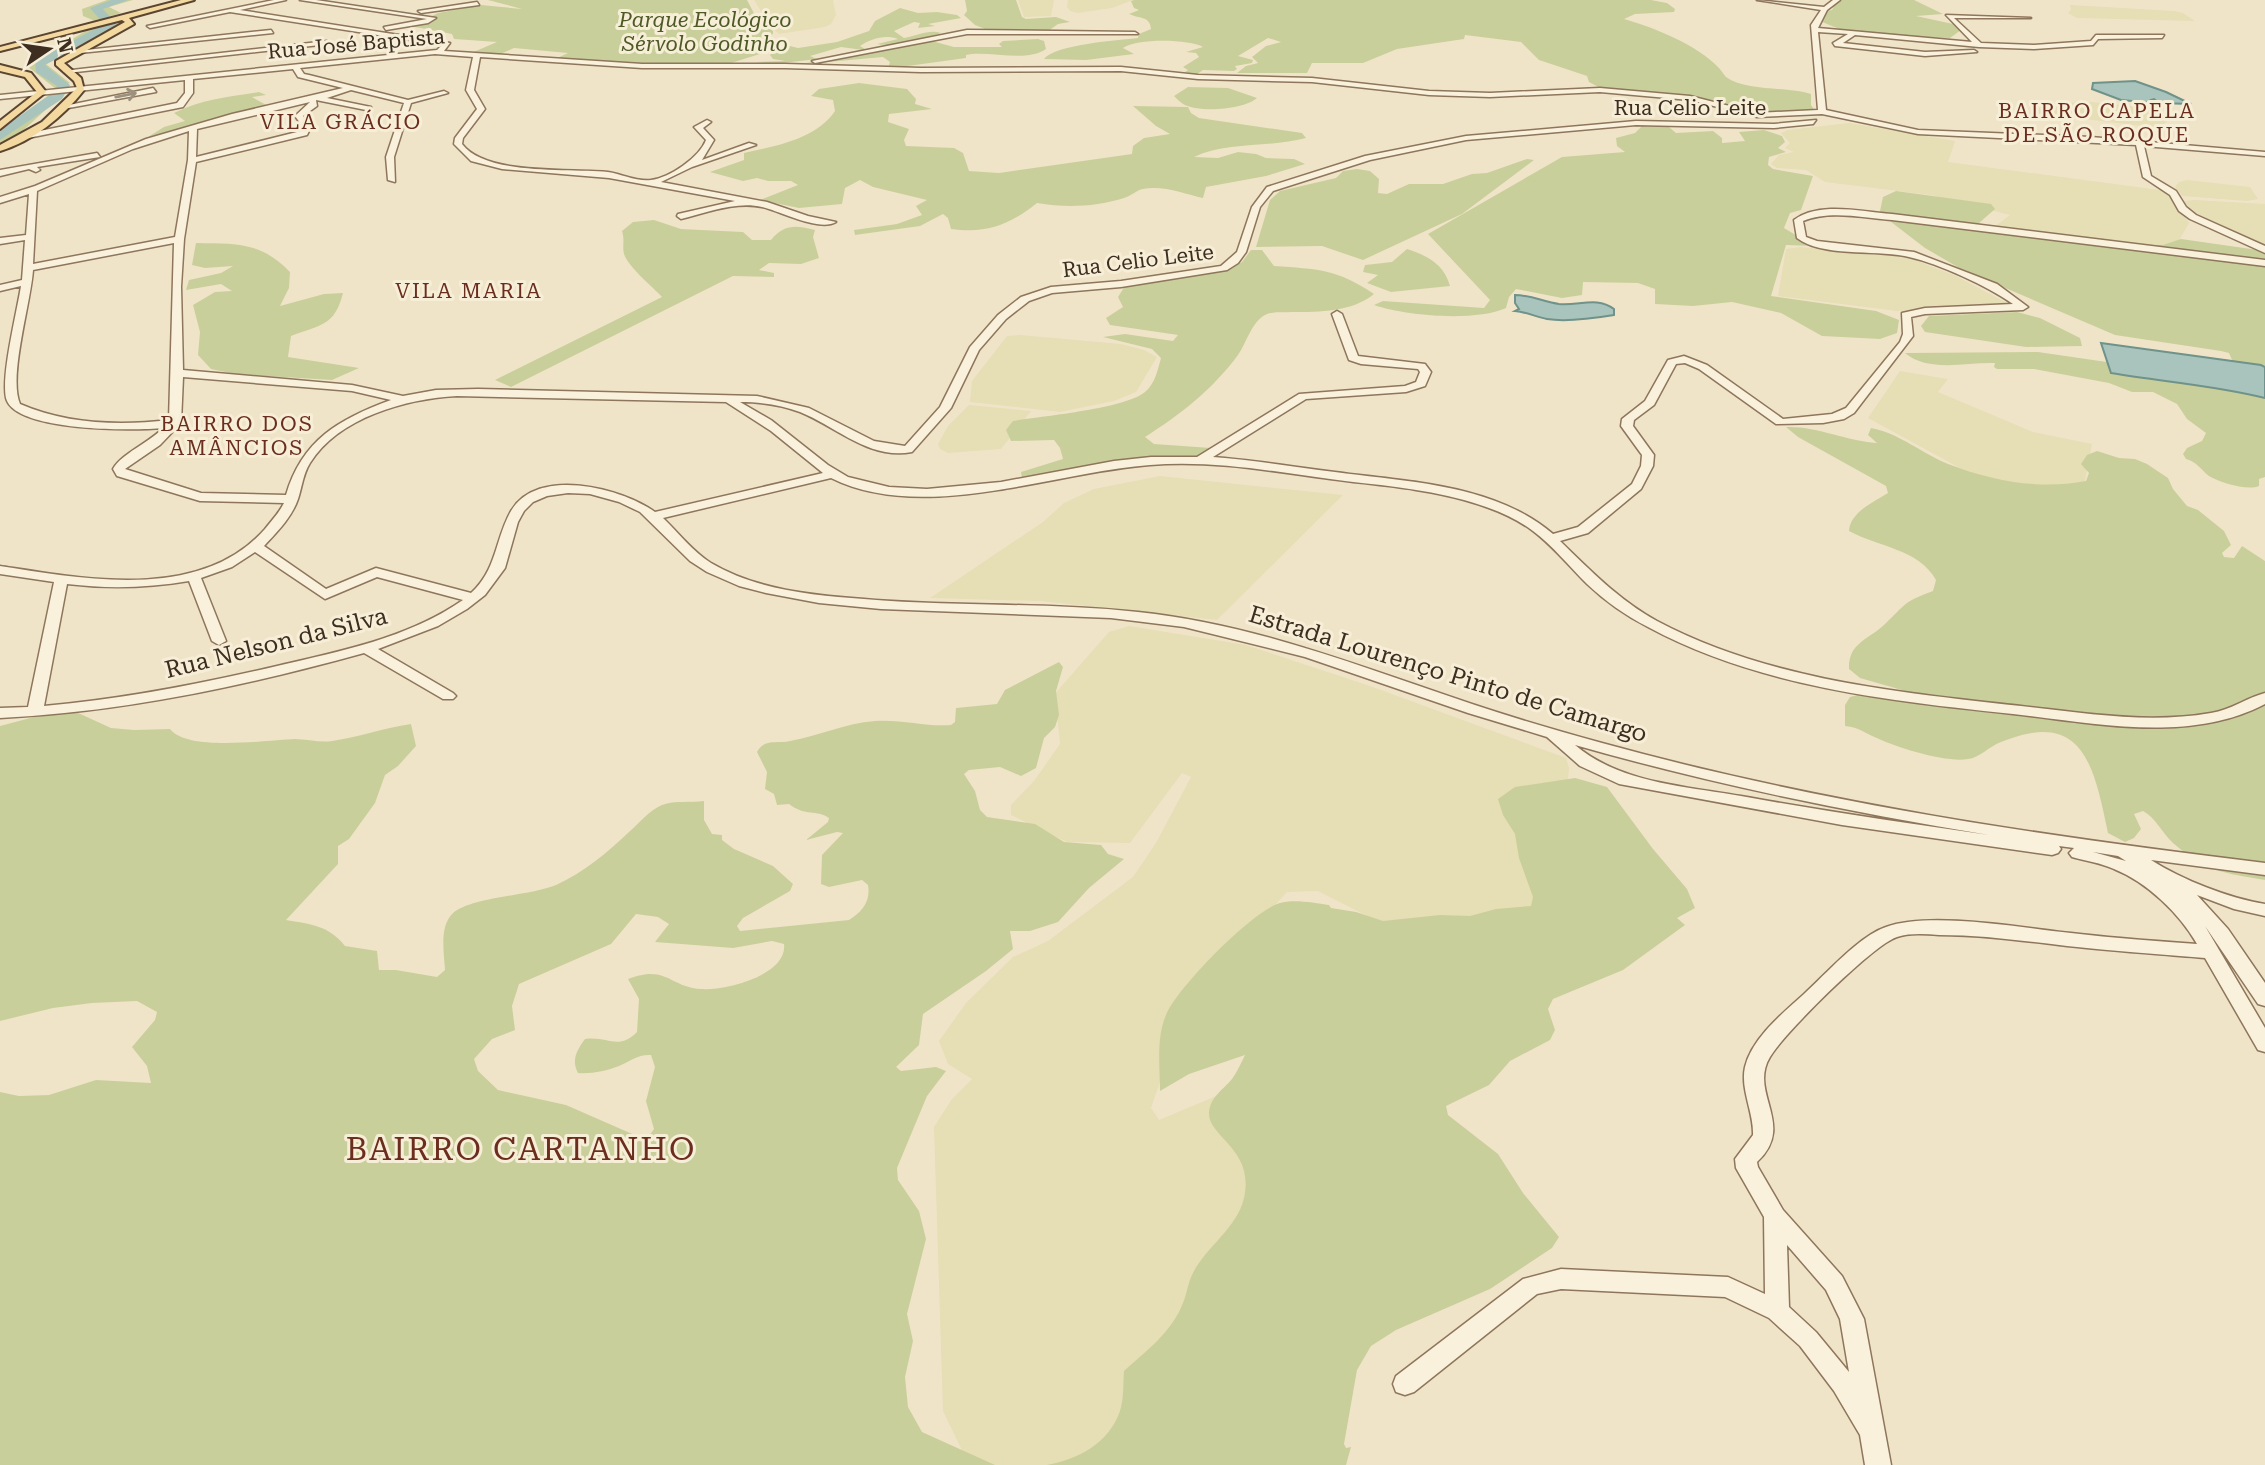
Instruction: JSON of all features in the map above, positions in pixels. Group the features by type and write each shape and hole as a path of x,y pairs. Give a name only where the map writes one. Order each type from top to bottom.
{"main road":[{"path":"0,148 23,137 62,107 77,88 78,80 59,63 125,18 183,0"},
{"path":"0,48 190,0"},
{"path":"0,127 42,92 28,75 2,69"}],"street":[{"path":"150,26 283,0"},
{"path":"303,0 401,12 432,19 367,30"},
{"path":"401,12 479,2 468,0"},
{"path":"1760,0 1825,9"},
{"path":"1822,112 1814,24 1825,9 1837,0"},
{"path":"419,15 430,10"},
{"path":"232,11 448,44 435,52"},
{"path":"1979,45 1948,16 2028,18"},
{"path":"125,18 172,30"},
{"path":"1815,30 1979,45 2053,47 2085,46 2093,43 2096,37 2162,36"},
{"path":"185,32 198,34 203,39 203,75"},
{"path":"785,66 967,32 1135,34"},
{"path":"80,51 271,33"},
{"path":"1851,33 1852,36 1847,40 1835,44 1925,54 2053,47"},
{"path":"66,71 327,43"},
{"name":"Rua José Baptista","path":"42,92 189,80 203,75 435,52 642,66 785,66"},
{"path":"478,55 470,90 481,109 459,138 458,144 464,152 484,163 502,167 589,172 710,193 778,208 807,219 831,222"},
{"path":"295,66 301,75 307,77 408,102 444,93"},
{"path":"785,66 921,70 1121,69 1198,77 1312,80 1405,91 1490,95 1600,90 1690,98 1757,115 1822,112 1918,132 2052,137 2265,154"},
{"path":"23,137 180,104 189,93 189,80 62,107"},
{"path":"0,173 113,153 263,109 316,100 352,87"},
{"path":"0,97 42,92"},
{"path":"316,100 368,108"},
{"path":"192,160 303,133 307,127 299,116 316,100"},
{"path":"392,180 390,157 408,102"},
{"name":"Rua Celio Leite","path":"723,398 783,403 809,412 866,443 883,449 908,449 945,408 974,349 1002,317 1025,299 1051,290 1162,279 1233,264 1243,252 1260,196 1270,189 1368,158 1466,138 1636,123 1791,125 1840,117"},
{"path":"110,120 112,130"},
{"path":"682,169 699,158 709,146 710,139 698,127 707,122"},
{"path":"193,129 192,160 179,239 175,318 178,373 175,423 156,442 119,469 121,473 200,497 292,499"},
{"path":"2139,144 2147,177 2173,193 2182,209 2229,235 2265,250"},
{"path":"648,184 682,169 752,145"},
{"path":"0,200 33,192 113,153"},
{"path":"30,166 58,179"},
{"path":"33,192 27,282 14,354 11,397 15,406 25,412 79,423 131,428 175,423"},
{"path":"691,200 710,193"},
{"path":"679,211 698,213 746,202"},
{"path":"1551,539 1583,530 1637,486 1647,466 1648,455 1627,426 1628,419 1650,402 1676,359 1689,360 1703,367 1780,422 1840,415 1850,411 1871,383 1896,357 1909,335 1906,315 1925,311 2023,307 1994,286 1911,254 1815,244 1802,238 1798,220 1803,217 1833,214 1892,217 2265,263"},
{"path":"0,241 29,237"},
{"path":"26,268 179,239"},
{"path":"0,288 27,282"},
{"path":"1199,461 1303,396 1406,389 1421,384 1426,372 1421,366 1353,358 1337,314"},
{"path":"178,373 352,388 404,400"},
{"path":"2,573 147,583 194,577 242,556 275,527 292,499 302,466 320,442 352,421 404,400 431,396 506,393 723,398 757,414 830,475 886,490 970,491 1149,461 1199,461 1243,463 1426,488 1489,503 1525,520 1551,539 1594,583 1624,608 1676,636 1759,665 1884,695 2144,723 2207,718 2254,706 2265,698"},
{"path":"654,516 830,475"},
{"name":"Rua Nelson da Silva","path":"0,713 135,700 221,683 365,648 430,624 472,598 488,584 497,568 513,517 524,502 534,497 567,489 593,490 621,498 654,516"},
{"name":"Estrada Lourenço Pinto de Camargo","path":"654,516 667,532 700,562 734,579 781,593 829,600 936,608 1089,612 1174,621 1249,636 1324,657 1550,733 1810,798 2123,851 2167,878 2207,915 2239,956 2265,999"},
{"path":"255,546 325,595 376,572 472,598"},
{"path":"194,577 219,641"},
{"path":"35,711 61,579"},
{"path":"365,648 449,696"},
{"path":"1550,733 1586,763 1625,780 1842,820 2085,854 2121,865 2159,888 2196,926 2265,1045"},
{"path":"2123,851 2265,869"},
{"path":"2167,878 2236,904 2265,910"},
{"path":"1878,1465 1852,1319 1834,1283 1775,1216 1747,1168 1746,1159 1762,1143 1764,1132 1755,1090 1755,1064 1769,1041 1872,943 1889,932 1910,928 1980,929 2108,944 2211,952"},
{"path":"1775,1216 1777,1311"},
{"path":"1405,1384 1531,1286 1561,1279 1728,1287 1777,1311 1808,1339 1843,1383 1874,1437"}],"shaded area":[{"path":"754,0 833,0 836,15 831,24 825,27 779,34 771,27"},
{"path":"1018,0 1054,0 1051,16 1024,17"},
{"path":"1068,0 1133,0 1112,8 1078,13 1070,11 1067,7"},
{"path":"2070,5 2174,11 2195,21 2077,18 2068,13 2071,10"},
{"path":"2091,102 2152,108 2166,113 2170,118 2162,126 2150,127 2036,113 2041,106 2053,103"},
{"path":"1849,123 1955,141 1948,162 2167,191 2189,223 2176,246 2168,249 2000,228 1997,225 2010,215 1931,195 1825,182 1806,170 1777,168 1771,164 1779,155 1794,152 1785,148 1790,143 1781,133"},
{"path":"2187,180 2250,187 2258,199 2247,201 2182,196 2175,187 2179,182"},
{"path":"2182,201 2265,204 2265,247 2203,218"},
{"path":"1800,247 1907,257 1956,276 2007,303 1976,308 1897,311 1778,296 1786,249"},
{"path":"1007,336 1121,344 1144,350 1157,357 1136,392 1114,401 1060,412 970,402 972,381"},
{"path":"1900,371 1948,379 1938,392 2033,432 2092,444 2082,496 1991,485 1868,418"},
{"path":"969,405 1031,411 1001,449 948,453 940,449 938,444 948,426"},
{"path":"1160,476 1343,495 1217,620 1040,601 930,598 1043,522 1064,503 1094,489"},
{"path":"1129,626 1246,645 1370,686 1566,758 1569,768 1566,800 1547,905 1424,935 1371,918 1318,891 1287,892 1236,948 1165,1067 1151,1108 1159,1120 1250,1082 1268,1223 1145,1465 969,1465 943,1411 934,1127 952,1099 972,1079 948,1064 939,1041 966,1003 1013,957 1048,941 1133,877 1156,843 1191,777 1182,773 1130,843 1067,842 1011,815 1011,805 1034,781 1060,744 1052,697 1109,632"}],"green space":[{"path":"107,0 133,0 109,7 121,13 95,21 83,16 82,9"},
{"name":"Parque Ecológico Sérvolo Godinho","path":"488,0 747,0 757,19 773,31 773,34 765,38 774,43 754,46 763,53 728,64 759,65 664,66 553,60 568,53 514,48 496,56 469,54 497,42 454,39 452,34 410,26 435,19 432,16 438,13 481,5 522,9"},
{"path":"965,0 1016,0 1022,17 1026,19 1056,17 1070,22 1058,24 1047,32 990,31 975,25 964,15 967,11"},
{"path":"1651,0 1667,3 1675,9 1674,12 1635,14 1624,19 1687,44 1710,59 1726,77 1735,82 1811,94 1811,105 1815,111 1754,113 1700,98 1604,90 1589,82 1587,76 1539,60 1521,42 1465,35 1464,39 1397,49 1363,63 1312,63 1307,73 1237,73 1246,66 1258,63 1252,57 1266,46 1281,42 1268,38 1238,56 1253,60 1252,63 1235,66 1237,69 1234,71 1203,70 1196,75 1185,72 1188,70 1183,67 1199,57 1196,53 1186,52 1203,47 1175,41 1139,42 1123,48 1134,54 1086,60 1044,59 1050,54 1073,47 1138,38 1139,34 1151,29 1149,22 1129,14 1139,10 1134,8 1131,1"},
{"path":"1914,0 1943,14 1916,16 1953,24 1961,30 1950,38 1919,37 1844,31 1815,19 1820,12 1832,10 1836,2"},
{"path":"900,8 918,13 957,15 961,18 918,28 920,23 914,22 894,31 904,38 927,32 941,33 910,43 877,44 898,39 883,37 860,46 865,49 863,50 841,47 810,56 817,59 774,64 755,62 785,61 773,59 770,55 773,52 765,49 786,45 798,48 837,42 869,31 875,21"},
{"path":"118,20 122,22 76,50 46,64 70,83 56,89 27,66 94,26"},
{"path":"928,40 954,47 1002,47 999,44 1003,41 1044,41 1046,49 1028,55 975,54 966,55 966,58 893,68 888,68 890,62 883,57 794,65 920,44"},
{"path":"859,83 907,89 916,99 915,104 932,109 889,114 888,122 909,129 904,140 906,146 954,148 963,153 969,171 999,173 1132,154 1133,146 1144,138 1170,134 1133,106 1188,107 1191,113 1199,118 1302,133 1306,138 1220,149 1194,157 1218,158 1238,152 1266,158 1294,159 1305,164 1266,176 1206,187 1203,198 1151,188 1124,198 1091,205 1059,206 1037,203 1017,217 987,229 951,229 948,218 943,214 920,226 855,235 854,230 897,224 922,215 916,206 927,200 873,187 860,180 845,188 842,204 799,208 760,200 798,185 791,181 757,178 743,181 710,172 744,160 744,153 806,135 827,121 835,111 833,100 811,96 819,89"},
{"path":"1188,87 1228,88 1257,98 1232,108 1199,109 1183,104 1174,96"},
{"path":"259,92 266,95 252,97 268,106 148,137 164,127 185,121 174,113 184,108 215,99"},
{"path":"64,93 16,137 0,144 0,133 53,94"},
{"path":"1642,126 1669,127 1676,133 1713,131 1722,138 1722,143 1745,141 1739,132 1764,130 1782,136 1785,142 1778,148 1786,152 1769,157 1768,165 1773,169 1813,176 1801,210 1790,213 1784,228 1814,246 1786,245 1771,296 1876,311 1899,320 1897,333 1880,339 1822,336 1781,313 1732,302 1693,306 1655,304 1655,289 1638,283 1583,282 1582,295 1562,298 1516,289 1509,297 1506,308 1477,315 1440,316 1374,305 1383,301 1484,308 1490,300 1428,234 1562,157 1625,152 1617,146 1616,138 1635,133"},
{"path":"1527,159 1534,160 1462,214 1363,260 1322,246 1256,247 1270,200 1280,191 1336,178 1343,171 1357,169 1370,171 1379,179 1378,193 1387,194 1409,184 1443,184"},
{"path":"1896,191 1991,204 1995,209 1979,223 1983,226 2148,245 2163,245 2181,239 2265,251 2265,477 2259,479 2259,486 2241,487 2220,481 2186,459 2183,454 2187,448 2202,441 2206,433 2187,419 2177,404 2153,392 2132,392 2109,383 2034,369 1997,369 1994,367 1995,363 1936,365 1914,359 1905,353 2038,352 2155,369 2232,360 2229,353 2221,351 2115,335 1961,269 1925,248 1882,215 1880,211 1883,197"},
{"path":"654,220 681,229 743,232 752,240 771,240 786,228 808,228 815,230 813,237 819,258 801,264 769,263 759,270 774,273 774,277 733,276 511,387 495,380 662,297 641,277 623,251 622,231 633,222"},
{"path":"196,243 247,246 258,249 279,262 290,272 289,288 280,306 324,294 343,293 336,312 325,323 291,336 288,357 359,368 332,380 235,374 211,369 198,355 200,332 193,305 215,292 232,291 221,284 186,290 189,280 221,273 233,266 205,268 192,265"},
{"path":"1407,249 1439,266 1450,286 1391,292 1367,283 1378,275 1363,272 1365,265 1392,262"},
{"path":"1251,250 1262,250 1274,266 1338,275 1374,294 1346,308 1275,313 1260,318 1238,355 1218,379 1183,410 1145,437 1154,444 1211,448 1199,457 1112,464 1022,478 1021,472 1063,459 1054,440 1011,441 1006,430 1013,421 1120,403 1145,392 1154,381 1161,358 1152,349 1103,337 1125,334 1173,341 1178,335 1110,325 1106,318 1123,307 1118,297 1125,286 1231,269 1242,262"},
{"path":"2017,312 2040,318 2080,338 2082,346 2026,347 1925,332 1921,326 1929,316"},
{"path":"1786,427 1877,443 1868,435 1871,428 1901,439 1938,460 1965,470 2033,484 2086,481 2089,473 2081,464 2087,455 2097,451 2119,458 2135,459 2168,478 2187,506 2198,510 2224,531 2231,545 2222,553 2224,557 2234,558 2242,546 2265,561 2265,880 2206,866 2173,843 2143,811 2134,814 2141,829 2134,838 2125,842 2108,833 2090,766 2068,738 2051,733 2029,733 2001,742 1972,758 1959,760 1910,750 1845,726 1845,705 1850,697 1865,693 1916,694 1860,678 1849,669 1850,660 1860,643 1906,604 1933,591 1936,580 1929,570 1909,555 1849,531 1850,524 1858,513 1888,493 1886,486 1798,437"},
{"path":"1059,662 1063,667 1056,691 1059,715 1055,727 1044,738 1036,768 1021,776 1000,767 969,770 964,774 975,791 980,810 987,817 1035,824 1064,842 1101,845 1108,854 1124,859 1089,888 1058,922 1030,931 1010,931 1013,949 923,1014 919,1045 896,1067 901,1071 936,1067 946,1071 927,1096 897,1168 898,1180 919,1211 926,1239 907,1314 913,1341 905,1377 908,1407 922,1432 995,1465 0,1465 0,1092 19,1096 49,1095 96,1080 151,1083 147,1066 132,1047 155,1020 157,1012 137,1001 92,1003 53,1008 0,1021 0,726 53,712 76,712 111,728 170,729 179,736 193,740 228,743 295,739 328,741 411,724 416,746 398,766 385,775 375,803 349,839 338,846 338,864 286,920 311,924 325,930 345,946 377,951 379,970 437,977 445,970 444,932 453,913 473,903 545,889 566,880 604,854 653,810 672,803 704,801 704,820 712,834 722,835 722,840 734,849 773,866 793,884 790,891 743,918 737,926 740,931 849,920 864,905 868,896 868,885 862,880 829,887 821,884 822,855 843,833 806,840 828,822 829,818 789,804 777,805 774,794 765,789 767,772 757,752 767,743 801,739 864,722 951,725 955,722 956,708 997,704 1005,690","holes":["636,914 658,917 669,924 655,942 733,948 772,941 784,944 783,955 776,964 766,972 739,984 701,989 660,975 641,975 628,979 639,999 637,1032 624,1041 585,1039 582,1043 575,1059 578,1073 604,1071 651,1055 655,1067 646,1101 654,1129 646,1140 566,1105 498,1090 478,1071 474,1059 492,1039 515,1030 512,1006 519,984 611,944"]},
{"path":"1575,778 1607,787 1687,889 1695,908 1677,918 1685,925 1623,970 1553,999 1548,1009 1555,1030 1550,1040 1510,1061 1489,1085 1446,1106 1448,1115 1498,1154 1523,1193 1559,1237 1552,1248 1490,1289 1396,1330 1371,1346 1357,1370 1344,1444 1346,1448 1351,1447 1346,1465 1047,1465 1081,1454 1101,1441 1108,1432 1121,1406 1124,1371 1158,1340 1172,1323 1183,1303 1193,1273 1235,1219 1244,1198 1246,1181 1243,1167 1216,1130 1209,1113 1214,1098 1232,1079 1245,1055 1189,1074 1160,1091 1159,1053 1163,1024 1173,1003 1185,987 1235,935 1252,920 1280,903 1298,901 1329,905 1331,908 1356,912 1383,921 1440,915 1470,916 1496,909 1531,906 1533,897 1519,858 1515,834 1503,815 1498,799 1515,787"}],"water":[{"path":"2135,81 2191,104 2159,103 2154,99 2151,100 2154,103 2121,100 2092,89 2093,83"},
{"path":"1515,295 1559,304 1601,303 1614,309 1614,315 1571,320 1547,319 1515,311 1519,309 1515,303"},
{"path":"2101,343 2261,365 2265,367 2265,398 2111,373"}],"waterway":[{"path":"0,136 57,96 64,85 40,69 39,64 109,26 96,8 123,0"}],"district":[{"name":"VILA GRÁCIO","path":"341,122"},
{"name":"BAIRRO CAPELA DE SÃO ROQUE","path":"2097,123"},
{"name":"VILA MARIA","path":"469,291"},
{"name":"BAIRRO DOS AMÂNCIOS","path":"237,436"},
{"name":"BAIRRO CARTANHO","path":"521,1149"}]}
